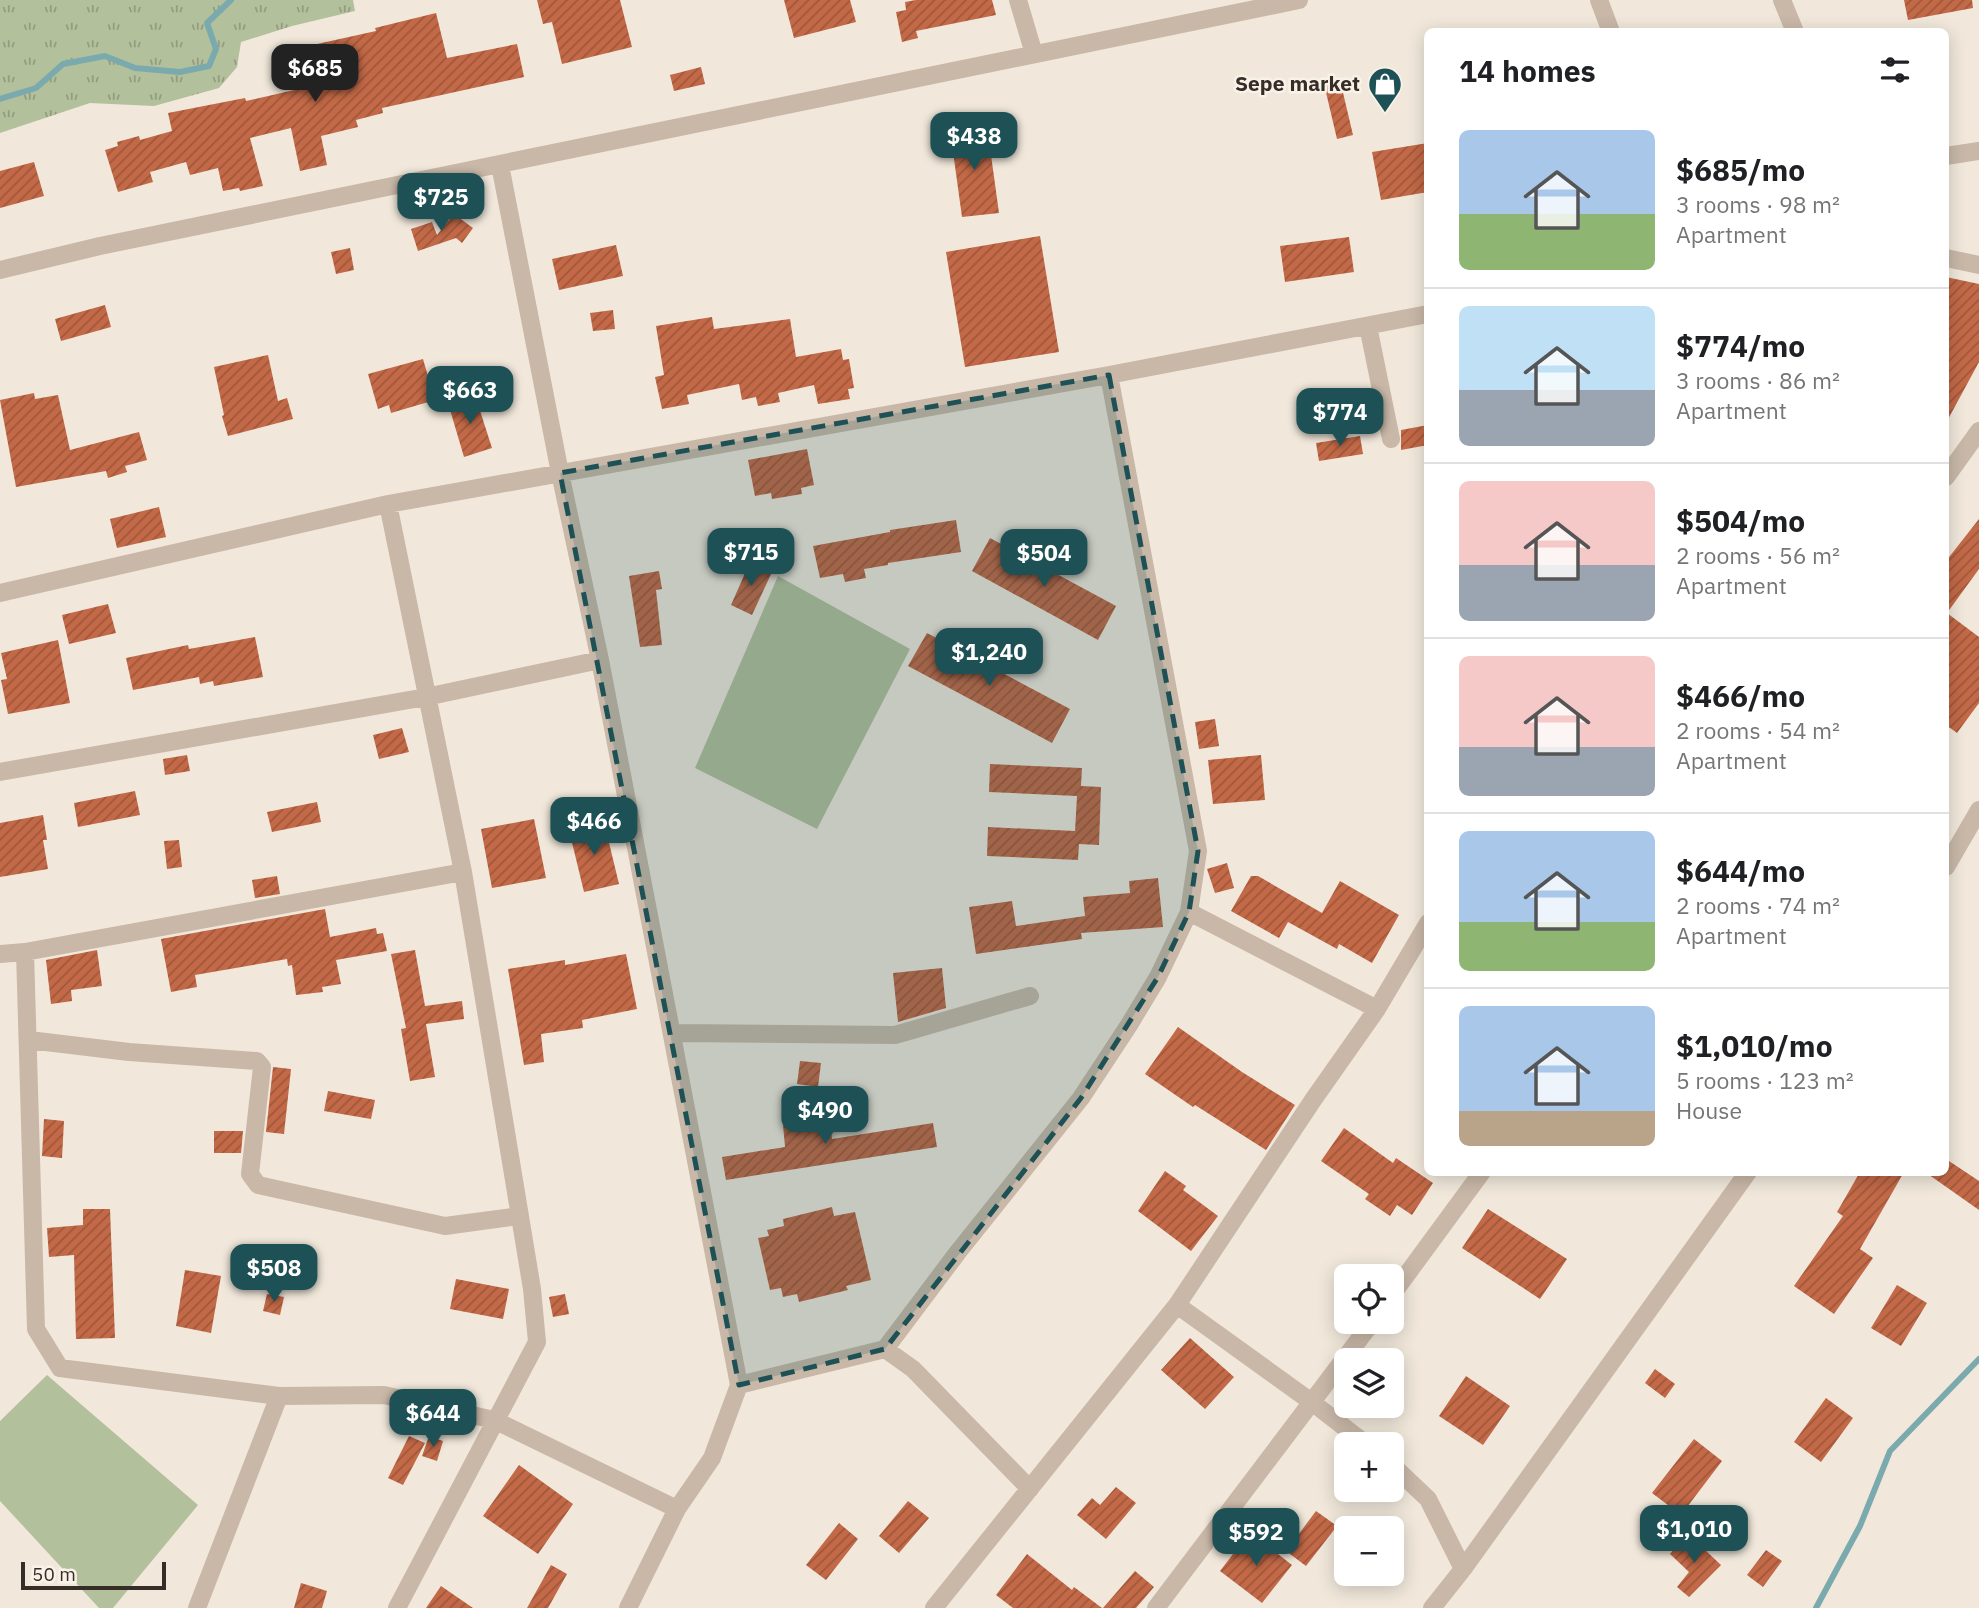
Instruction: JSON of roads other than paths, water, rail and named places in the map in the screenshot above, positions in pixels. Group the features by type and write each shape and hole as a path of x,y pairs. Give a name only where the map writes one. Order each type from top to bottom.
{"street":[{"path":"1018,0 1034,54"},
{"path":"0,270 100,246 1298,0"},
{"path":"1599,0 1610,28"},
{"path":"1782,0 1793,28"},
{"path":"1949,156 1979,151"},
{"path":"500,165 560,473 600,660 739,1385 712,1458 677,1509 628,1608"},
{"path":"1949,259 1979,265"},
{"path":"0,593 388,504 1110,375 1424,315"},
{"path":"1368,326 1391,439"},
{"path":"739,1385 885,1349 958,1252 1082,1098 1158,977 1189,912 1198,851 1110,375"},
{"path":"1949,473 1979,431"},
{"path":"388,504 463,872 532,1289 537,1342 397,1608"},
{"path":"0,772 426,697 600,660"},
{"path":"1949,862 1979,810"},
{"path":"0,954 25,952 463,872"},
{"path":"1189,912 1377,1009"},
{"path":"934,1608 1177,1305 1377,1009 1424,930"},
{"path":"25,952 36,1329 60,1368 279,1396 384,1395 494,1420 677,1509"},
{"path":"672,1033 895,1035 1030,996"},
{"path":"29,1040 129,1052 257,1061 262,1067 250,1174 258,1185 445,1226 519,1216"},
{"path":"1404,1278 1479,1176"},
{"path":"1432,1608 1463,1569 1745,1176"},
{"path":"1177,1305 1350,1432"},
{"path":"1156,1608 1363,1334"},
{"path":"885,1349 913,1369 1030,1489"},
{"path":"197,1608 279,1396"},
{"path":"1404,1476 1428,1499 1463,1569"}],"waterway":[{"path":"0,99 36,88 63,64 105,56 135,68 180,72 209,66 216,49 207,23 231,0"},
{"path":"1816,1608 1860,1526 1890,1451 1979,1359"}],"place":[{"name":"Sepe market","path":"1385,114"}]}
